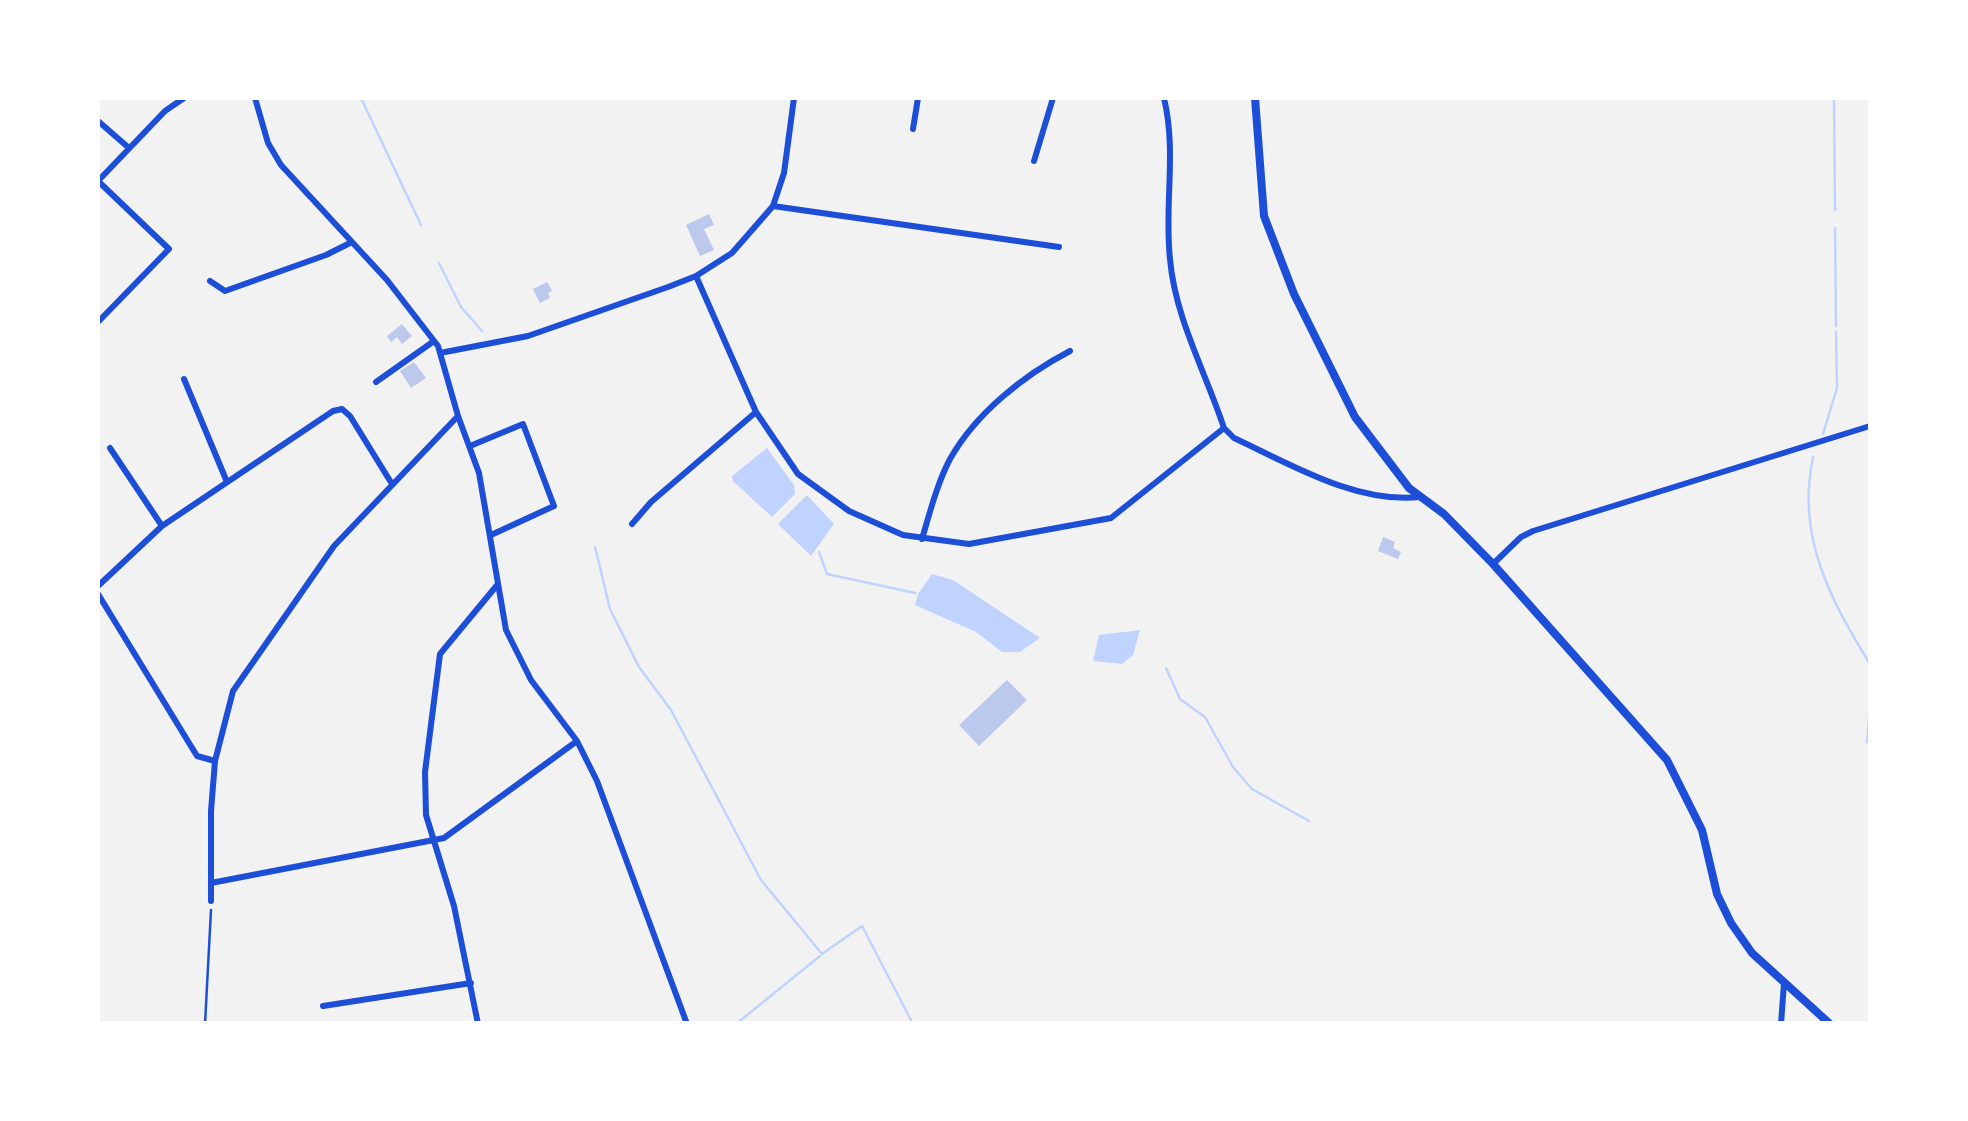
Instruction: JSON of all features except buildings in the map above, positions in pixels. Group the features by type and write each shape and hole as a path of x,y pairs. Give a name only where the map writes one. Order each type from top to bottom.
{"street":[{"path":"98,322 169,249 98,181 181,98"},
{"path":"255,98 268,143 281,165 352,242 440,353 470,446 491,534 506,630 531,680 577,741 597,781 686,1024"},
{"path":"440,353 528,336 696,276 732,254 773,206 784,173 794,98"},
{"path":"913,129 918,98"},
{"path":"1034,162 1053,98"},
{"path":"1164,98 1172,159 1170,258 1182,314 1224,428 1234,438 1322,479 1394,499 1420,498"},
{"path":"1255,98 1264,216 1294,294 1356,417 1390,467 1494,564 1667,760 1702,830 1718,894 1731,923 1752,953 1830,1024"},
{"path":"98,121 129,148"},
{"path":"773,206 1059,247"},
{"path":"210,281 225,291 352,242"},
{"path":"696,276 756,412 786,458 814,488 875,525 922,540 969,544 1111,518 1224,428"},
{"path":"376,382 434,341"},
{"path":"922,540 938,485 968,433 1030,375 1070,351"},
{"path":"184,378 227,482"},
{"path":"215,761 197,756 98,590 162,526 327,413 342,409 350,416 392,484"},
{"path":"632,524 651,502 756,412"},
{"path":"211,901 215,761 233,691 334,546 458,416"},
{"path":"470,446 524,424 554,506 491,534"},
{"path":"1494,564 1533,530 1870,426"},
{"path":"110,448 162,526"},
{"path":"478,1024 454,906 424,793 440,654 498,584"},
{"path":"210,883 434,840 453,833 577,741"},
{"path":"1781,1024 1784,982"},
{"path":"322,1006 470,983"}],"path":[{"path":"205,1024 211,901"}],"water":[{"path":"767,448 794,485 795,494 772,517 732,476"},
{"path":"807,495 834,524 811,556 778,524"},
{"path":"932,574 953,580 1040,638 1020,652 1002,652 976,632 915,605"},
{"path":"1140,630 1133,655 1122,664 1093,661 1099,635"}],"waterway":[{"path":"361,98 421,225"},
{"path":"1834,98 1835,210"},
{"path":"1835,228 1836,326"},
{"path":"439,263 461,307 482,331"},
{"path":"1823,434 1837,388 1836,332"},
{"path":"1813,457 1809,514 1820,566 1870,664"},
{"path":"595,547 610,609 639,667 671,710 761,880 822,954 862,926 913,1024"},
{"path":"819,552 827,574 915,593"},
{"path":"1166,668 1180,699 1205,717 1233,767 1252,789 1309,821"},
{"path":"1867,742 1870,708"},
{"path":"736,1024 820,956"}]}
